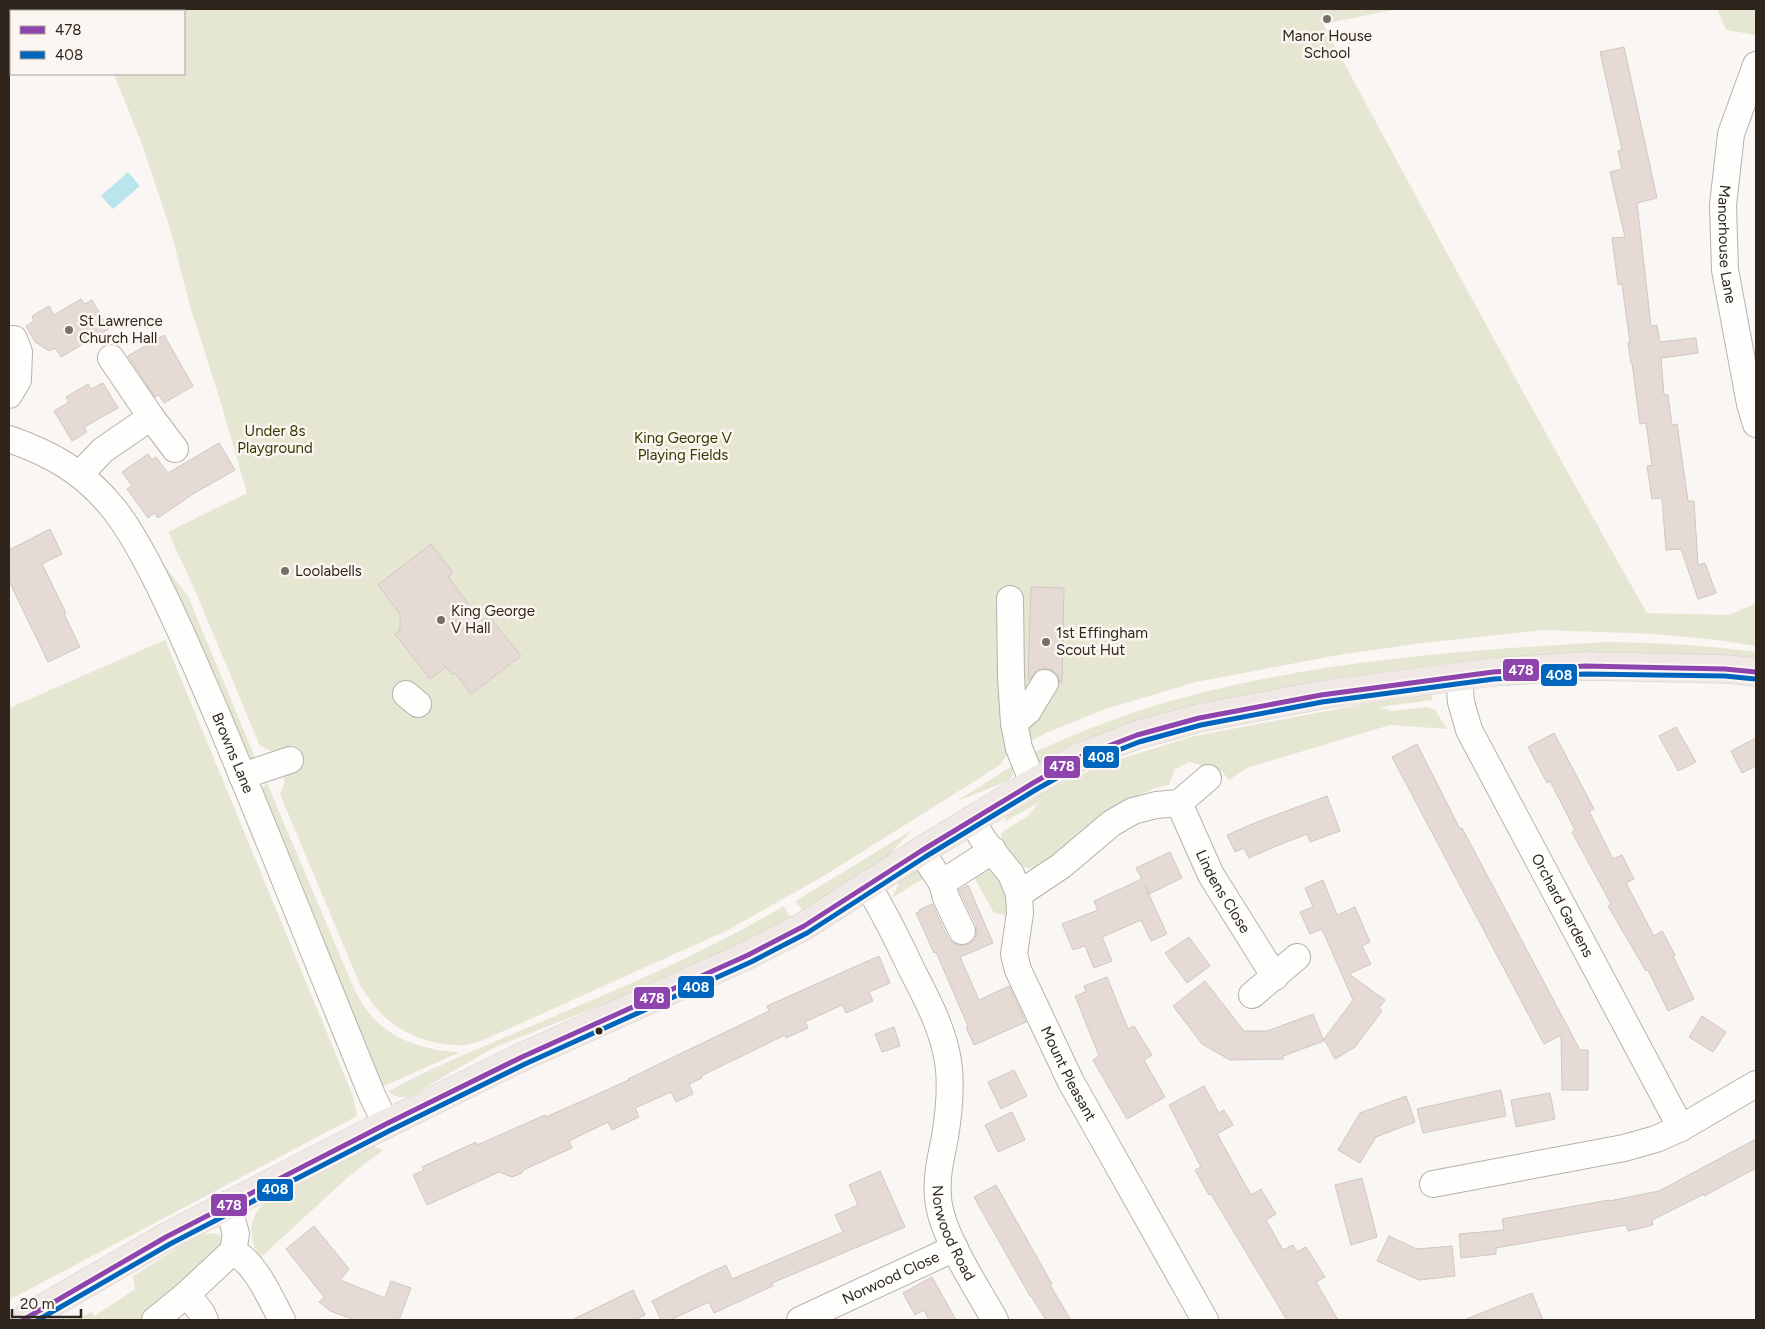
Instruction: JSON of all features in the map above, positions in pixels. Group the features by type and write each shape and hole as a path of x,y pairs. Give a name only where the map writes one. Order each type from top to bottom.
{"main road":[{"path":"23,1320 116,1265 226,1205 386,1124 522,1057 748,955 804,926 921,851 1033,783 1077,758 1137,735 1199,718 1321,696 1493,672 1585,666 1725,669 1756,672"}],"street":[{"name":"Manorhouse Lane","path":"1756,65 1731,134 1723,205 1725,270 1750,404 1756,424"},
{"path":"9,395 18,380 19,352 14,339"},
{"path":"111,358 151,418 176,449"},
{"path":"80,474 103,450 151,418"},
{"name":"Browns Lane","path":"9,439 47,454 80,474 98,490 114,509 157,580 180,629 242,776 372,1095 386,1124"},
{"path":"1010,599 1011,677 1014,723 1019,748 1033,783"},
{"name":"Orchard Gardens","path":"1459,676 1461,702 1469,730 1682,1128"},
{"path":"1014,723 1028,711 1045,682"},
{"path":"242,776 290,760"},
{"path":"1019,894 1061,866 1112,823 1133,810 1179,803 1208,778"},
{"name":"Lindens Close","path":"1179,803 1211,875 1274,977"},
{"name":"Mount Pleasant","path":"971,820 985,842 1011,874 1019,894 1020,913 1014,954 1018,970 1071,1082 1205,1320"},
{"path":"942,884 993,850"},
{"path":"921,851 942,884 946,898 962,931"},
{"name":"Norwood Road","path":"868,886 883,911 935,1016 938,1065 950,1101 938,1130 938,1199 943,1220 954,1248 995,1320"},
{"path":"1252,995 1297,957"},
{"path":"1433,1184 1624,1148 1656,1139 1682,1128 1756,1084"},
{"path":"155,1320 187,1294 233,1251 236,1234 226,1205"},
{"name":"Norwood Close","path":"800,1320 954,1248"},
{"path":"233,1251 244,1257 254,1270 282,1320"},
{"path":"187,1294 205,1320"}],"green space":[{"name":"King George V Playing Fields","path":"9,9 1398,9 1323,24 1483,319 1647,613 1729,615 1756,603 1756,646 1654,634 1544,630 1422,643 1338,655 1196,682 1105,709 1046,733 1008,753 1000,765 827,874 728,930 489,1038 461,1045 429,1041 408,1033 382,1015 361,987 280,794 285,782 272,751 260,746 194,588 168,532 247,493 190,306 170,228 142,144 114,75 185,75 185,10 10,10 9,46"},
{"path":"1717,9 1756,9 1756,35 1726,30"},
{"path":"158,557 188,596 256,760 251,761 245,758"},
{"path":"165,640 353,1096 357,1116 9,1300 9,708"},
{"path":"1608,642 1682,645 1756,652 1756,660 1685,655 1567,655 1042,764 1032,764 1030,754 1090,728 1172,701 1244,683 1295,673 1399,658"},
{"path":"1418,694 1432,695 1432,700 1380,707 1392,711 1427,707 1435,710 1447,729 1390,725 1247,768 1229,780 1221,770 1189,762 1175,769 1169,785 1153,789 1115,805 1038,869 1022,867 1016,864 1007,854 1002,841 1001,833 1029,815 1038,803 1004,822 1010,809 1101,765 1194,736"},
{"path":"1012,766 1013,775 1008,781 957,801"},
{"path":"267,783 352,984 365,1008 384,1028 407,1041 433,1049 460,1052 382,1087 261,798 263,787"},
{"path":"912,830 887,857 803,912 796,901"},
{"path":"994,866 1013,901 1006,915 994,913 974,877 977,872"},
{"path":"916,869 922,869 926,877 892,898 901,879"},
{"path":"784,906 791,919 750,941 655,984 495,1047 409,1097 398,1097 389,1091 461,1056 661,970 724,939"},
{"path":"373,1146 383,1150 348,1177 259,1259 251,1230 255,1215 266,1201 275,1193"},
{"path":"212,1233 221,1235 222,1244 153,1310 139,1320 75,1320 91,1312 95,1316 135,1289 133,1276 197,1236"}],"water":[{"path":"128,172 140,186 113,209 101,196"}],"building":[{"path":"1624,47 1657,198 1637,203 1651,326 1657,325 1660,342 1696,338 1698,353 1661,358 1664,395 1668,395 1672,425 1677,424 1688,501 1694,501 1698,565 1705,563 1716,593 1698,599 1681,549 1666,550 1662,498 1652,499 1647,466 1652,465 1646,423 1640,424 1628,343 1630,343 1622,284 1618,285 1612,238 1625,237 1610,172 1622,169 1618,151 1622,150 1600,52"},
{"name":"St Lawrence Church Hall","path":"81,299 84,304 92,300 109,329 61,357 55,348 49,351 35,342 26,326 34,321 32,316 49,306 54,315"},
{"path":"164,335 193,386 164,403 159,395 155,397 128,356"},
{"path":"103,383 118,408 84,427 87,432 72,441 54,411 69,402 66,397 88,384 91,389"},
{"path":"219,443 235,470 193,494 158,518 154,513 148,518 127,489 132,486 122,472 148,454 152,460 156,457 168,473"},
{"path":"50,529 62,554 42,564 80,647 48,662 9,581 9,550"},
{"name":"King George V Hall","path":"431,544 453,573 448,577 482,621 489,616 521,656 471,694 455,673 452,675 446,667 430,679 395,634 400,630 400,614 378,585"},
{"name":"1st Effingham Scout Hut","path":"1031,587 1064,588 1062,683 1060,683 1058,675 1053,670 1046,668 1037,670 1028,681"},
{"path":"1676,727 1696,762 1678,771 1659,736"},
{"path":"1554,733 1594,809 1589,811 1613,859 1622,855 1634,879 1626,883 1654,936 1662,931 1675,955 1673,956 1694,999 1668,1011 1648,970 1646,971 1608,906 1611,904 1572,832 1575,830 1550,781 1547,783 1528,747"},
{"path":"1756,738 1756,766 1742,773 1731,751"},
{"path":"1417,744 1460,829 1462,828 1580,1050 1588,1050 1588,1090 1562,1090 1561,1035 1544,1044 1392,757"},
{"path":"1327,796 1340,831 1310,842 1307,834 1249,858 1244,848 1235,852 1227,835"},
{"path":"1170,852 1182,878 1149,894 1145,886 1167,934 1151,941 1141,920 1102,937 1112,961 1094,968 1085,946 1073,950 1062,924 1098,910 1094,901 1142,879 1136,868"},
{"path":"1323,880 1337,915 1355,907 1370,942 1362,946 1371,964 1349,974 1385,1000 1379,1008 1382,1011 1355,1047 1335,1059 1324,1039 1353,1000 1322,929 1310,934 1300,912 1313,907 1305,888"},
{"path":"968,885 993,943 960,957 979,1000 1009,986 1026,1022 974,1045 966,1027 968,1026 936,952 934,953 916,913 932,904 948,938 953,943 961,946 969,944 975,939 977,932 976,924 959,890"},
{"path":"1189,937 1210,966 1187,983 1165,953"},
{"path":"879,956 890,983 869,992 873,1001 846,1013 842,1005 805,1022 808,1028 786,1038 785,1035 701,1076 702,1078 689,1084 693,1094 676,1102 671,1092 635,1108 639,1117 612,1130 608,1122 569,1141 572,1148 523,1170 522,1173 512,1177 499,1172 427,1205 413,1175 424,1170 422,1167 476,1142 477,1145 629,1080 769,1011 767,1006"},
{"path":"1107,977 1128,1029 1134,1026 1152,1055 1144,1060 1165,1097 1127,1119 1093,1060 1099,1056 1075,996 1086,992 1084,986"},
{"path":"1205,981 1244,1031 1267,1031 1313,1014 1324,1041 1283,1056 1283,1059 1230,1060 1202,1044 1173,1006"},
{"path":"1702,1016 1726,1032 1713,1052 1689,1037"},
{"path":"894,1027 900,1046 882,1052 875,1034"},
{"path":"1014,1070 1027,1096 1001,1109 988,1082"},
{"path":"1204,1086 1219,1113 1224,1110 1233,1125 1217,1134 1251,1195 1261,1189 1276,1214 1266,1220 1283,1250 1293,1245 1297,1252 1306,1247 1325,1277 1316,1282 1338,1320 1287,1320 1211,1194 1209,1195 1195,1170 1201,1167 1169,1105"},
{"path":"1501,1090 1506,1116 1423,1133 1417,1109"},
{"path":"1550,1093 1555,1119 1516,1127 1511,1100"},
{"path":"1406,1096 1415,1122 1376,1137 1360,1163 1338,1150 1360,1113"},
{"path":"1012,1112 1025,1140 998,1152 985,1125"},
{"path":"1756,1139 1756,1168 1704,1196 1704,1194 1652,1220 1653,1225 1628,1231 1626,1225 1496,1248 1496,1254 1461,1258 1459,1234 1504,1230 1502,1219 1659,1191"},
{"path":"880,1171 905,1227 772,1283 773,1286 714,1313 709,1302 670,1320 661,1320 652,1301 698,1278 726,1265 732,1279 843,1232 835,1215 858,1205 849,1185"},
{"path":"1362,1178 1377,1237 1351,1245 1335,1185"},
{"path":"996,1185 1071,1320 1046,1320 1030,1296 974,1197"},
{"path":"314,1226 349,1269 340,1280 385,1298 391,1281 411,1288 399,1320 355,1320 330,1311 319,1302 324,1297 286,1249"},
{"path":"1389,1236 1417,1249 1452,1246 1455,1276 1419,1280 1377,1261"},
{"path":"932,1277 956,1320 929,1320 924,1310 915,1315 903,1293"},
{"path":"633,1290 645,1315 634,1320 572,1320"},
{"path":"1532,1293 1543,1320 1466,1319"}],"transit line":[{"name":"478","path":"23,1320 166,1237 386,1124 522,1057 748,955 804,926 921,851 1033,783 1077,758 1137,735 1199,718 1321,695 1493,672 1585,666 1725,669 1756,672"},
{"name":"408","path":"38,1320 170,1244 389,1131 525,1064 751,962 807,933 925,857 1037,789 1080,765 1139,742 1201,725 1322,702 1494,679 1585,674 1725,676 1755,679"}],"place":[{"name":"Manor House School","path":"1327,19"},
{"name":"St Lawrence Church Hall","path":"69,330"},
{"name":"Loolabells","path":"285,571"},
{"name":"King George V Hall","path":"441,620"},
{"name":"1st Effingham Scout Hut","path":"1046,642"}],"park label":[{"name":"Under 8s Playground","path":"275,440"}]}
